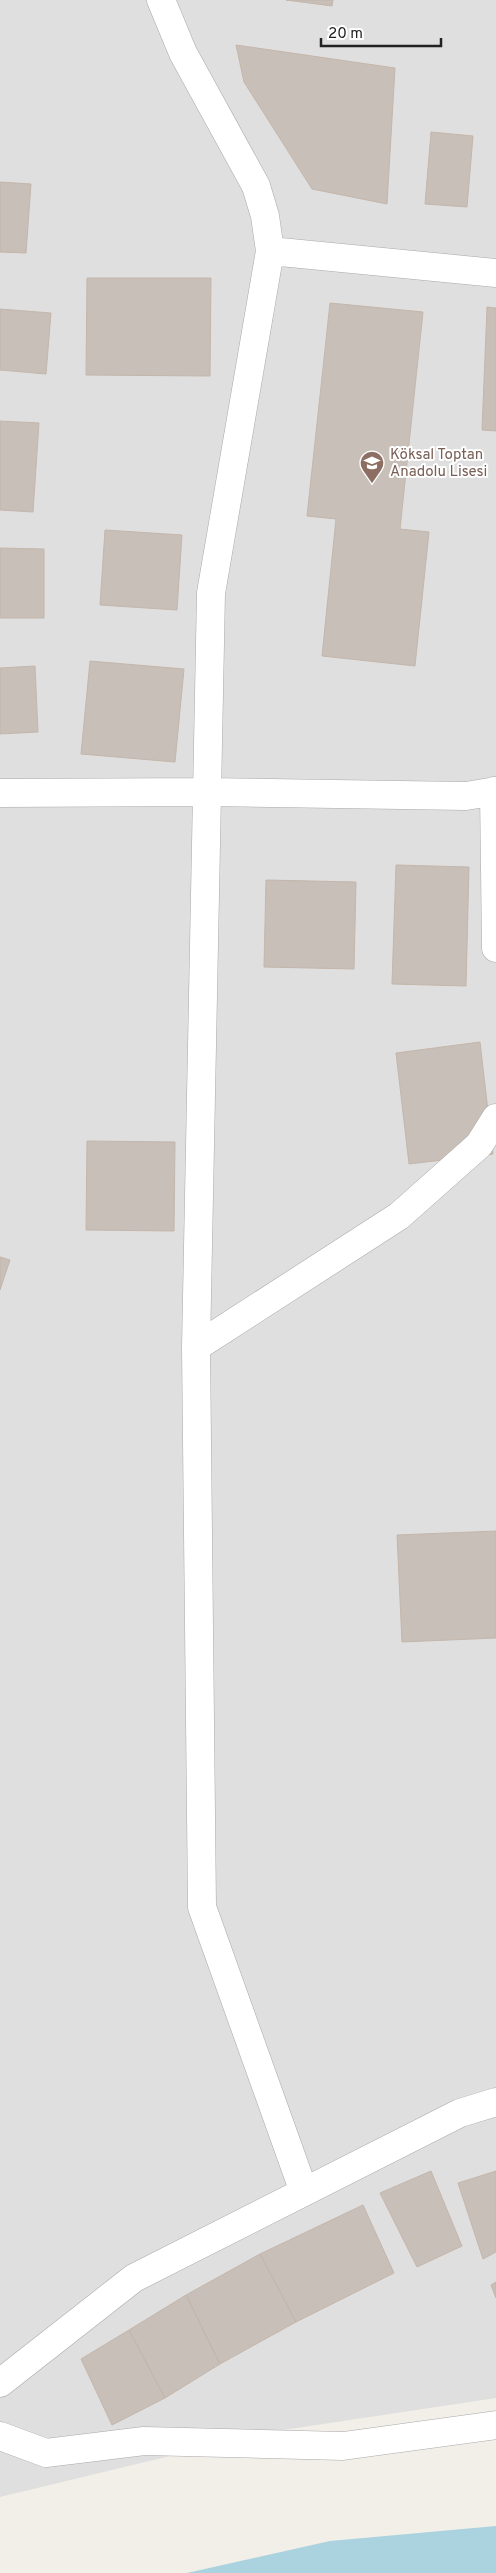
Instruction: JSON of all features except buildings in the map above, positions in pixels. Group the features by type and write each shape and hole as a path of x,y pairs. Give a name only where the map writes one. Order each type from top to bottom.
{"street":[{"path":"161,0 183,53 256,186 265,216 270,250 212,593 196,1347 202,1907 304,2192"},
{"path":"270,250 496,273"},
{"path":"0,794 207,792 466,796 495,791 496,948"},
{"path":"196,1347 399,1216 478,1145 496,1118"},
{"path":"0,2383 134,2278 460,2113 496,2102"},
{"path":"0,2436 46,2452 144,2441 344,2446 496,2425"}],"shaded area":[{"path":"0,0 496,0 496,2398 270,2432 0,2497"}],"water":[{"path":"496,2526 496,2573 187,2573 330,2541"}],"place":[{"name":"Köksal Toptan Anadolu Lisesi","path":"372,484"}]}
